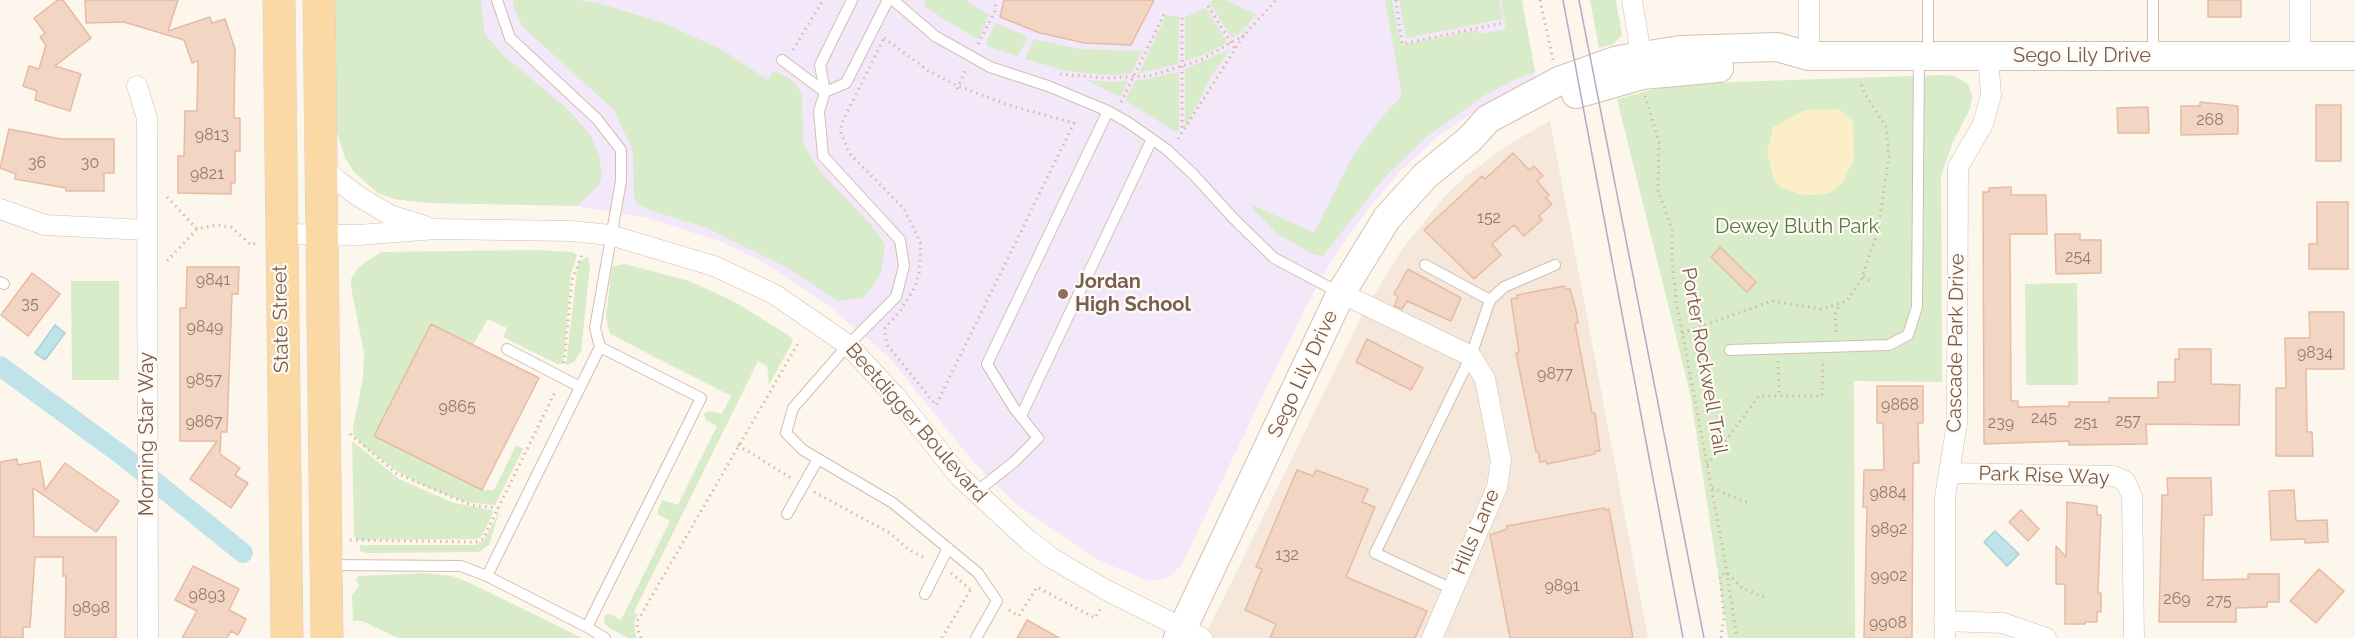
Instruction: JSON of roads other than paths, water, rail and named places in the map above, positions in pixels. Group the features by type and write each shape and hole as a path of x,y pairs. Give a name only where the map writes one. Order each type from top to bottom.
{"main road":[{"name":"State Street","path":"279,0 268,235 287,638"},
{"name":"State Street","path":"319,0 319,158 327,638"},
{"name":"Sego Lily Drive","path":"1187,635 1341,293 1361,256 1404,196 1470,139 1488,119 1559,81 1592,68 1641,54 1661,51 1777,48 1809,57 2355,56"},
{"name":"Sego Lily Drive","path":"1470,139 1498,134 1564,99 1621,80 1684,69 1778,66 1809,57"}],"street":[{"path":"1632,0 1641,54"},
{"path":"1809,0 1809,57"},
{"path":"2300,0 2300,56"},
{"name":"Cascade Park Drive","path":"1945,629 1945,497 1957,423 1958,167 1983,124 1991,95 1988,56"},
{"name":"Morning Star Way","path":"137,86 147,118 148,638"},
{"name":"Beetdigger Boulevard","path":"319,158 334,178 371,205 405,221 436,229"},
{"path":"0,209 45,225 146,230"},
{"name":"Beetdigger Boulevard","path":"268,235 320,235 436,229 523,229 610,235 681,254 741,278 793,306 848,345 897,398 975,494 1009,525 1050,557 1187,635"},
{"path":"1341,293 1471,356"},
{"name":"Hills Lane","path":"1432,638 1497,487 1501,461 1485,379 1471,356"},
{"name":"Park Rise Way","path":"1949,473 2114,476 2125,481 2132,496 2134,638"},
{"path":"1945,629 2003,623 2046,638"}],"lane":[{"path":"487,576 600,347 595,328 621,181 621,150 597,119 510,38 497,0"},
{"path":"852,0 820,65 825,92 819,111 823,156 900,240 904,266 896,297 848,345 793,408 786,433 803,450 893,502 978,573 997,601 976,638"},
{"path":"825,92 846,83 888,0"},
{"path":"893,0 935,36 990,67 1048,86 1108,111 1152,139 1193,174 1274,258 1341,293"},
{"path":"1730,350 1889,345 1908,335 1917,307 1924,57 1928,0"},
{"path":"2153,0 2153,56"},
{"path":"784,61 825,92"},
{"path":"975,494 1014,462 1038,438 987,364 1108,111"},
{"path":"1021,416 1152,139"},
{"path":"1425,265 1491,300"},
{"path":"1452,589 1376,553 1471,356 1491,300 1504,287 1555,265"},
{"path":"587,627 700,398 600,347"},
{"path":"507,349 580,387"},
{"path":"787,514 818,459"},
{"path":"925,594 948,548"},
{"path":"325,565 461,566 487,576 605,638"}],"water":[{"path":"55,325 65,333 45,360 35,353"},
{"path":"1995,531 2019,554 2007,566 1984,542"}],"waterway":[{"path":"0,366 123,456 243,553"}],"tram line":[{"path":"1563,0 1683,638"},
{"path":"1579,0 1704,638"}],"place":[{"name":"Jordan High School","path":"1063,294"}],"park label":[{"name":"Dewey Bluth Park","path":"1797,227"}]}
